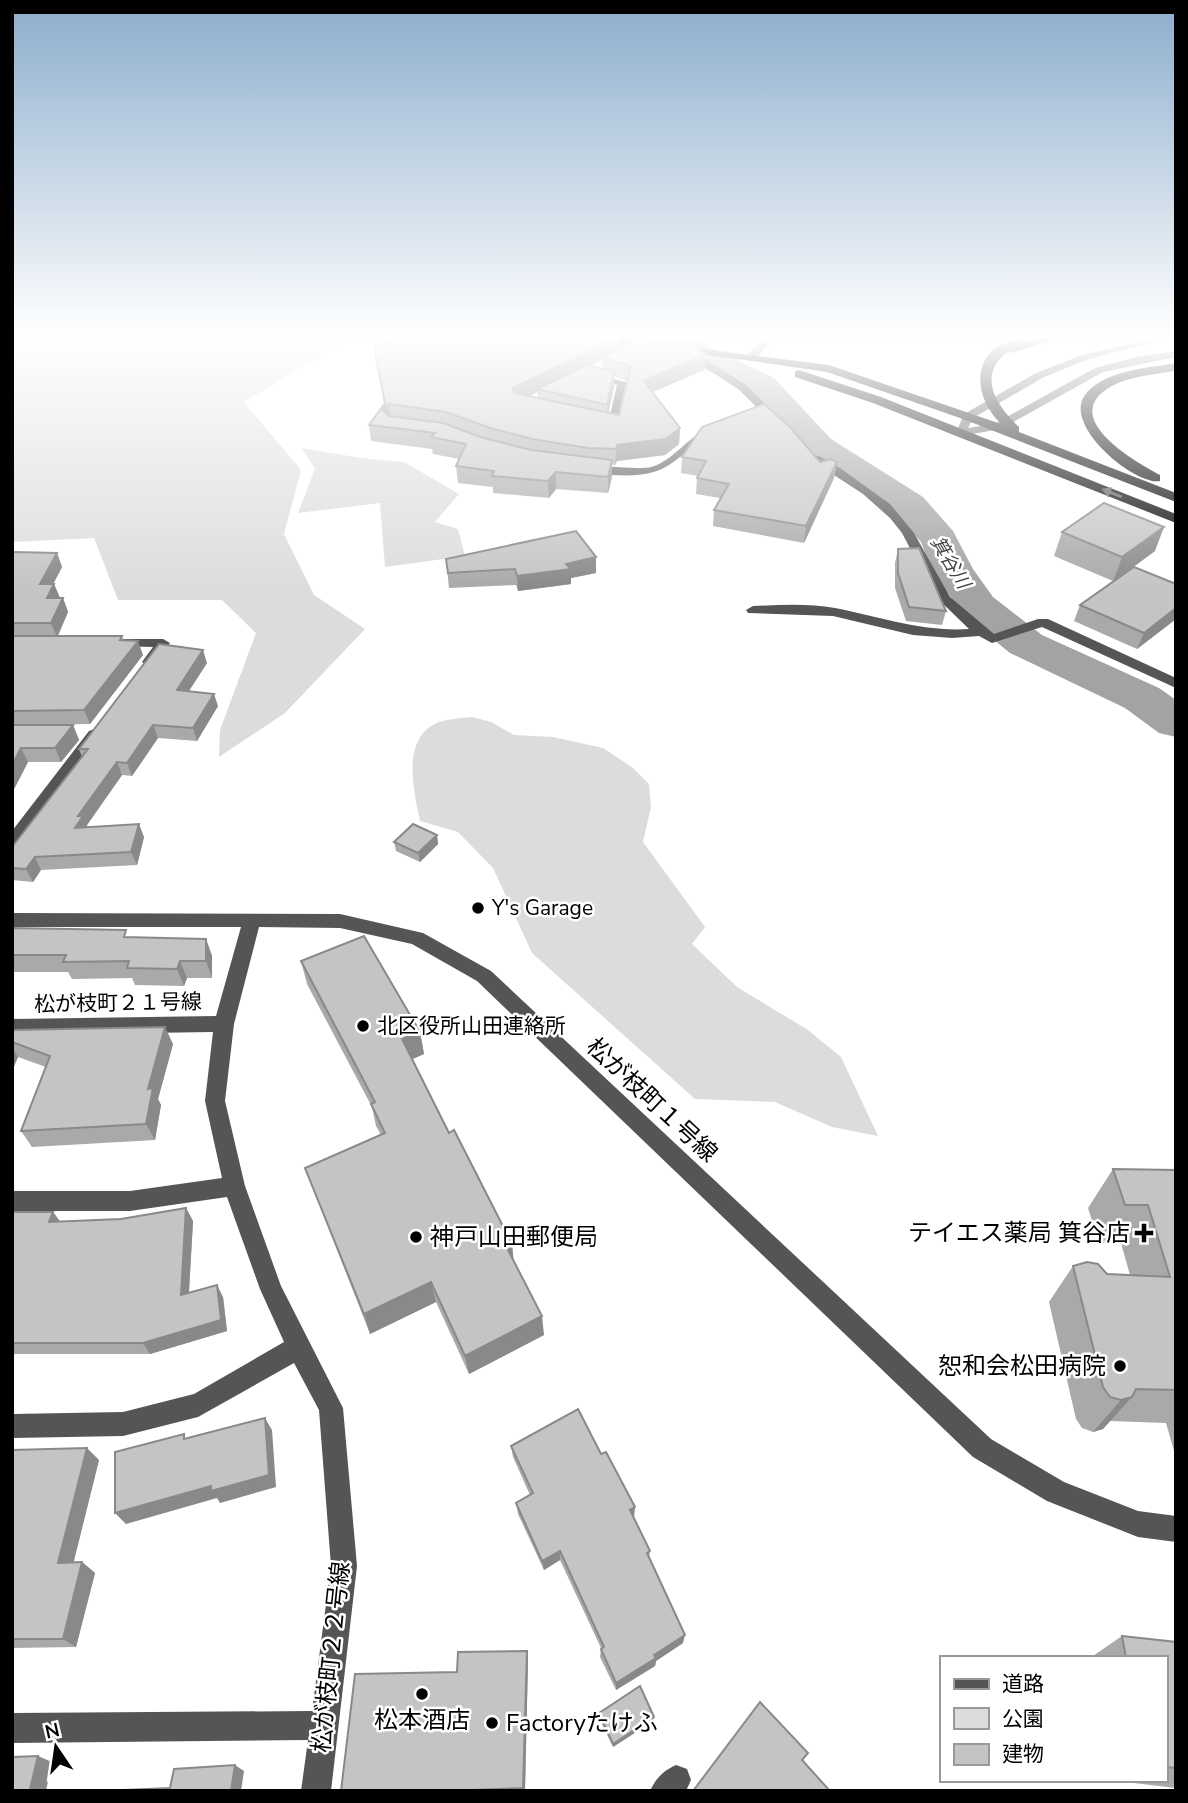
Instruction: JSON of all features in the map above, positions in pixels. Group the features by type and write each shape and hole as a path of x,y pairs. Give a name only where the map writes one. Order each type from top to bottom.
{"highway":[{"path":"936,423 1176,519"},
{"path":"987,423 1176,498"},
{"path":"1006,423 1055,455 1176,506"},
{"path":"1089,423 1098,439 1118,457 1176,488"}],"street":[{"path":"592,424 613,427 614,423"},
{"path":"776,423 785,429"},
{"path":"961,433 965,423"},
{"path":"961,433 997,427 1004,423"},
{"path":"577,468 637,472 664,466 696,438 718,428"},
{"path":"804,448 893,513 916,543 941,594 992,639 1043,622 1176,684"},
{"path":"753,610 801,609 833,612 913,631 952,634 981,632"},
{"path":"95,643 163,643 141,673"},
{"path":"14,837 93,729"},
{"name":"松が枝町１号線","path":"12,920 340,921 417,938 484,976 982,1448 1056,1492 1138,1524 1176,1529"},
{"name":"松が枝町２２号線","path":"251,922 224,1024 215,1101 234,1186 271,1289 331,1408 344,1566 316,1791"},
{"name":"松が枝町２１号線","path":"12,1027 224,1024"},
{"path":"12,1201 130,1201 234,1186"},
{"path":"12,1426 123,1424 198,1405 298,1347"},
{"path":"12,1728 324,1725"}],"green space":[{"path":"12,423 262,423 301,470 284,534 314,595 365,629 285,713 219,757 220,730 256,633 222,600 118,600 94,538 12,542"},
{"path":"302,448 404,462 459,494 435,522 458,529 465,556 385,567 380,503 298,513 315,469"},
{"path":"472,717 491,722 514,735 553,737 603,748 633,768 649,784 651,807 643,842 705,927 692,944 737,987 808,1030 841,1057 878,1136 832,1127 775,1102 695,1099 532,953 493,868 458,832 420,821 413,780 414,752 419,740 427,729 439,722"}],"building":[{"path":"443,423 480,437 531,450 612,460 608,477 556,472 548,481 492,476 494,471 456,466 466,444 431,437 435,433 369,425"},
{"path":"477,423 676,423 680,428 666,439 617,445 616,449 588,448 532,439"},
{"path":"712,423 786,423 820,462 831,459 837,462 806,526 714,510 729,484 697,478 706,461 682,457 702,427"},
{"path":"1104,503 1164,527 1122,557 1062,532"},
{"path":"576,531 596,557 566,564 571,569 517,576 515,569 448,573 446,559"},
{"path":"919,548 946,611 909,607 898,573 898,549"},
{"path":"12,552 57,553 40,584 54,584 47,598 63,598 51,623 12,623"},
{"path":"1134,567 1176,584 1176,608 1144,633 1080,605"},
{"path":"12,636 122,636 120,640 138,641 84,710 12,711"},
{"path":"159,644 203,650 177,690 214,694 193,728 153,725 127,763 117,762 78,816 83,816 75,828 139,824 131,852 35,857 26,869 12,868 12,847 88,749 79,749"},
{"path":"12,725 73,725 55,748 21,748 12,765"},
{"path":"413,824 437,835 418,853 394,842"},
{"path":"12,928 126,930 124,937 206,939 206,961 180,961 177,969 127,968 129,961 63,962 66,955 12,955"},
{"path":"364,936 420,1032 402,1039 449,1133 454,1130 512,1244 506,1246 542,1316 465,1356 431,1282 364,1314 305,1168 385,1133 371,1104 375,1102 301,961"},
{"path":"165,1027 148,1089 153,1088 146,1124 21,1131 50,1056 12,1042 12,1030"},
{"path":"1113,1169 1176,1170 1176,1390 1136,1389 1132,1397 1121,1400 1110,1397 1103,1387 1073,1266 1087,1262 1098,1264 1107,1274 1170,1277 1148,1205 1125,1205"},
{"path":"186,1208 181,1295 217,1285 221,1320 143,1343 12,1343 12,1212 53,1212 49,1222 121,1219"},
{"path":"578,1409 601,1454 606,1452 635,1507 630,1510 685,1635 654,1655 656,1658 616,1683 601,1649 604,1647 560,1551 542,1561 516,1503 533,1493 511,1446"},
{"path":"265,1418 269,1475 211,1491 211,1486 115,1513 115,1452 184,1434 184,1439"},
{"path":"87,1448 58,1563 82,1562 63,1639 12,1639 12,1450"},
{"path":"1122,1636 1176,1642 1176,1768 1167,1767 1167,1656 1126,1656"},
{"path":"527,1651 523,1788 341,1791 355,1674 457,1672 458,1652"},
{"path":"640,1686 654,1717 613,1744 599,1713"},
{"path":"760,1702 808,1753 802,1760 830,1791 693,1791"},
{"path":"38,1756 30,1789 39,1788 39,1791 12,1791 12,1757"},
{"path":"235,1765 231,1791 100,1791 170,1788 174,1769"}],"waterway":[{"name":"箕谷川","path":"799,423 818,447 909,505 939,539 953,570 978,606 1026,644 1142,698 1176,722"}],"place":[{"name":"Y's Garage","path":"478,908"},
{"name":"北区役所山田連絡所","path":"363,1026"},
{"name":"テイエス薬局 箕谷店","path":"1144,1233"},
{"name":"神戸山田郵便局","path":"416,1237"},
{"name":"恕和会松田病院","path":"1120,1366"},
{"name":"松本酒店","path":"422,1694"},
{"name":"Factoryたけふ","path":"492,1723"}]}
